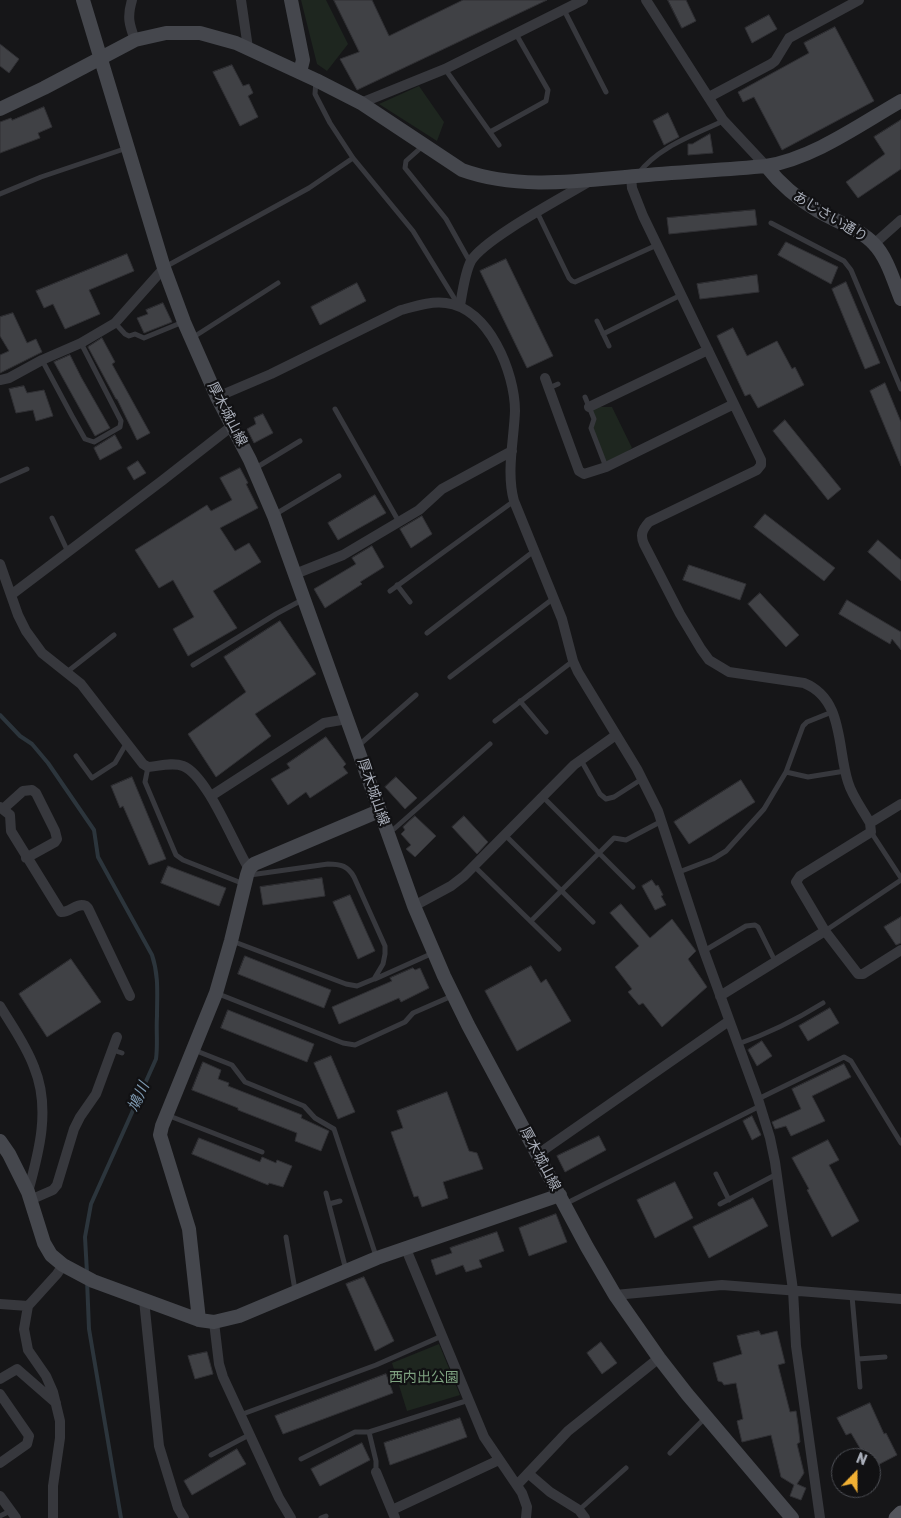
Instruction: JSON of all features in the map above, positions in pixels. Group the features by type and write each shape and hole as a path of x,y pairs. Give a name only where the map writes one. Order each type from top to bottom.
{"main road":[{"path":"896,1518 901,1513"}],"street":[{"name":"厚木城山線","path":"83,0 164,268 184,322 217,397 254,469 274,516 414,906 453,996 615,1295 659,1358 706,1417 792,1518"},
{"path":"132,0 128,13 135,40"},
{"path":"241,0 248,48"},
{"path":"291,0 303,60 300,72"},
{"path":"360,104 445,69 583,0"},
{"path":"646,0 723,120 766,166"},
{"path":"709,97 772,64 789,38 859,0"},
{"path":"0,109 135,40 166,33 193,32 222,38 248,48 316,80 360,104 462,170 481,176 527,183 766,166 784,163 820,147 901,101"},
{"name":"あじさい通り","path":"766,166 782,186 800,200 874,244 891,273 901,299"},
{"path":"634,176 632,188 643,216 761,460 761,465 757,470 649,522 642,530 642,539 657,572 680,614 709,660 730,672 793,680 810,686 827,700 832,712 850,789 870,828"},
{"path":"460,306 470,262 476,255 537,212 593,179"},
{"path":"874,244 901,220"},
{"path":"0,380 10,378 42,360 81,343 115,323 164,268"},
{"path":"217,397 271,374 401,310 435,303 460,306 476,317 488,331 500,353 514,392 515,411 512,451 512,495 514,502 562,618 573,661 592,697 642,779 662,821 704,951 759,1102 770,1138 777,1174 793,1290 796,1346 820,1518"},
{"path":"589,407 708,350"},
{"path":"551,383 579,471 584,474 589,474 606,467 734,404"},
{"path":"11,595 232,426"},
{"path":"296,574 343,555 419,510 442,489 512,451"},
{"path":"0,564 26,631 42,653 81,684 126,744 148,767 174,764 182,766 192,774 212,796 247,876"},
{"path":"212,796 324,723 346,719"},
{"path":"414,906 451,886 475,866 542,796 581,760 616,735"},
{"path":"26,858 55,842 57,839 55,831 36,793 32,790 23,792 2,808 10,815 11,831 26,858 61,912 79,905 86,906 130,996"},
{"path":"901,804 797,879 798,887 825,931 858,974 863,974 901,950"},
{"path":"199,1320 189,1229 160,1135 216,992 247,876 254,864 379,811"},
{"path":"720,996 825,931"},
{"path":"0,1006 27,1050 37,1073 40,1087 41,1142 29,1196"},
{"path":"538,1154 729,1021"},
{"path":"29,1196 53,1190 57,1185 74,1129 96,1094 118,1052 117,1037"},
{"path":"0,1141 9,1154 29,1196 44,1243 51,1255 76,1273 94,1281 199,1320 214,1322 239,1316 377,1258 562,1200"},
{"path":"406,1249 484,1437 526,1501 526,1518"},
{"path":"53,1518 53,1486 60,1438 60,1421 57,1404 46,1376 28,1350 24,1329 28,1306 63,1265"},
{"path":"615,1295 722,1285 901,1299"},
{"path":"144,1300 159,1446 182,1517"},
{"path":"0,1304 28,1306"},
{"path":"214,1322 221,1370 249,1435 291,1518"},
{"path":"517,1485 568,1431 659,1358"},
{"path":"0,1379 17,1369 57,1404"},
{"path":"0,1394 30,1436 27,1444 0,1463"},
{"path":"376,1472 393,1514 499,1460"},
{"path":"529,1474 550,1492 582,1514"},
{"path":"0,1496 13,1514"}],"lane":[{"path":"564,10 606,92"},
{"path":"490,132 546,101 548,90 516,34"},
{"path":"445,69 499,145"},
{"path":"316,80 315,94 330,123 353,158 413,231 460,306"},
{"path":"634,176 666,149 723,120"},
{"path":"424,145 406,162 405,168 446,219 470,262"},
{"path":"0,194 41,177 128,148"},
{"path":"164,268 310,188 353,158"},
{"path":"537,212 572,282 578,282 657,245"},
{"path":"771,223 844,261 851,270 901,389"},
{"path":"191,339 278,283"},
{"path":"603,334 681,295"},
{"path":"597,321 609,346"},
{"path":"115,323 125,334 129,336 135,334 144,338 184,322"},
{"path":"42,360 85,439 94,442 120,426 121,421 81,343"},
{"path":"585,397 594,420 591,428 606,467"},
{"path":"335,409 399,522"},
{"path":"254,469 300,441"},
{"path":"0,481 27,469"},
{"path":"274,516 339,476"},
{"path":"390,591 514,502"},
{"path":"52,518 68,552"},
{"path":"427,633 534,552"},
{"path":"397,585 410,602"},
{"path":"450,677 554,598"},
{"path":"193,665 304,599"},
{"path":"66,672 114,636"},
{"path":"495,721 573,661"},
{"path":"357,746 416,695"},
{"path":"520,701 546,732"},
{"path":"679,872 712,859 726,851 764,809 786,772 803,726 807,722 832,712"},
{"path":"76,756 92,778 115,763 126,744"},
{"path":"387,832 394,829 490,744"},
{"path":"581,760 600,794 606,799 614,797 642,779"},
{"path":"148,767 145,782 176,855 183,860 247,876 328,864 338,864 347,867 354,877 384,946 383,964 374,979"},
{"path":"786,772 808,777 845,771"},
{"path":"542,796 633,887"},
{"path":"531,921 616,837 626,840 662,821"},
{"path":"825,931 901,879 870,828"},
{"path":"505,835 593,922"},
{"path":"475,866 559,949"},
{"path":"704,951 746,926 755,925 776,963"},
{"path":"231,940 346,984 357,986 433,953"},
{"path":"216,992 342,1043 355,1045 405,1022 413,1013 453,996"},
{"path":"737,1044 788,1024 823,1003"},
{"path":"194,1049 232,1065 245,1082 304,1106 315,1118 334,1129 377,1258"},
{"path":"562,1200 759,1102 844,1057 848,1058 856,1069 901,1143"},
{"path":"167,1115 262,1152"},
{"path":"716,1174 729,1200"},
{"path":"720,1204 777,1174"},
{"path":"326,1194 346,1270"},
{"path":"329,1204 340,1201"},
{"path":"286,1237 295,1291"},
{"path":"852,1296 860,1387"},
{"path":"240,1415 376,1365 442,1336"},
{"path":"858,1359 885,1357"},
{"path":"301,1459 355,1432 369,1432 469,1400"},
{"path":"670,1452 706,1417"},
{"path":"369,1432 376,1461 376,1472"},
{"path":"212,1455 249,1435"},
{"path":"582,1514 626,1468"},
{"path":"0,1516 13,1514"}],"green space":[{"path":"301,0 326,0 348,44 327,71 317,64"},
{"path":"419,86 444,122 437,141 379,104"},
{"path":"589,407 612,407 632,448 606,467 591,428 594,419"},
{"name":"西内出公園","path":"439,1344 460,1395 407,1411 392,1363"}],"building":[{"path":"334,0 372,0 389,36 463,0 547,0 357,90 340,59 359,52"},
{"path":"668,0 686,0 696,21 682,28"},
{"path":"769,15 777,29 752,43 745,28"},
{"path":"835,27 874,101 782,150 754,97 743,102 738,92 809,53 804,43"},
{"path":"0,44 19,59 9,73 0,66"},
{"path":"232,65 243,86 249,84 253,93 248,96 258,117 240,126 213,72"},
{"path":"44,107 52,127 38,133 40,138 0,153 0,122 11,118 12,120"},
{"path":"668,113 679,137 664,145 653,121"},
{"path":"901,120 901,169 858,198 846,182 885,154 874,137"},
{"path":"710,134 713,153 688,155 688,144 692,144"},
{"path":"755,210 757,225 669,234 667,218"},
{"path":"786,242 838,267 831,284 778,255"},
{"path":"127,254 134,271 89,290 100,314 65,329 53,304 44,308 36,291"},
{"path":"506,259 553,356 527,368 480,271"},
{"path":"757,275 759,292 700,299 697,284"},
{"path":"846,282 880,363 865,369 832,289"},
{"path":"357,283 366,301 320,325 311,307"},
{"path":"163,303 172,322 144,333 137,318 148,314 146,310"},
{"path":"13,313 27,343 36,339 42,352 0,373 0,355 9,351 0,336 0,317"},
{"path":"733,328 747,356 777,341 792,369 795,367 804,385 758,408 750,394 745,396 717,336"},
{"path":"102,338 115,362 112,364 150,433 137,440 88,347"},
{"path":"70,355 110,428 95,436 54,362"},
{"path":"885,383 901,422 901,466 870,391"},
{"path":"24,386 27,393 44,390 53,416 36,421 33,410 16,413 9,389"},
{"path":"263,414 273,433 254,443 247,429 256,424 254,418"},
{"path":"785,420 841,489 828,500 773,431"},
{"path":"115,435 122,448 100,460 94,448"},
{"path":"138,461 146,473 134,480 127,468"},
{"path":"240,468 258,508 220,528 235,551 249,543 261,562 213,591 237,628 188,656 173,629 194,617 173,580 159,588 135,550 207,505 211,511 232,500 220,478"},
{"path":"375,495 386,513 338,540 328,523"},
{"path":"765,514 835,568 824,581 754,527"},
{"path":"422,516 432,534 411,548 400,529"},
{"path":"878,540 901,560 901,581 868,552"},
{"path":"372,546 384,567 325,608 314,589 356,564 352,558"},
{"path":"689,565 746,584 740,600 683,580"},
{"path":"760,593 799,635 786,647 748,604"},
{"path":"847,600 901,632 901,650 892,639 890,644 839,614"},
{"path":"280,621 316,674 255,714 271,736 216,777 188,734 246,692 224,657"},
{"path":"326,737 346,764 343,767 348,773 310,798 306,792 288,805 271,779 290,768 287,764"},
{"path":"132,777 166,859 149,865 123,806 120,808 111,786"},
{"path":"396,777 417,798 405,809 385,787"},
{"path":"741,780 755,802 689,844 674,822"},
{"path":"415,816 436,836 415,857 406,849 411,845 401,834 405,830 403,827"},
{"path":"464,816 488,842 477,854 452,827"},
{"path":"168,866 226,888 219,906 161,883"},
{"path":"322,878 325,896 263,905 260,887"},
{"path":"652,880 656,886 658,885 666,905 655,910 642,886"},
{"path":"350,895 375,951 358,959 333,902"},
{"path":"621,904 650,938 672,919 696,951 688,959 707,987 662,1027 643,1003 639,1005 628,992 632,989 615,967 639,946 610,913"},
{"path":"901,917 901,943 896,945 884,927"},
{"path":"245,956 331,990 324,1008 238,974"},
{"path":"71,959 101,1002 47,1037 19,994"},
{"path":"531,966 541,983 546,979 571,1021 517,1051 485,991"},
{"path":"413,968 415,970 420,968 429,988 401,1002 399,998 339,1024 332,1007 392,981 390,978"},
{"path":"830,1008 839,1023 808,1041 799,1026"},
{"path":"228,1010 314,1044 307,1062 221,1028"},
{"path":"762,1041 772,1056 757,1066 748,1050"},
{"path":"331,1056 355,1112 338,1119 314,1063"},
{"path":"203,1062 221,1070 218,1079 229,1083 228,1086 302,1115 301,1118 329,1131 321,1151 295,1141 297,1133 192,1090"},
{"path":"844,1064 851,1077 812,1096 825,1121 791,1136 786,1126 775,1129 772,1122 801,1109 792,1089"},
{"path":"447,1092 469,1151 477,1153 483,1169 443,1182 448,1198 422,1207 418,1196 414,1197 391,1132 403,1128 397,1111"},
{"path":"752,1116 761,1135 752,1140 743,1121"},
{"path":"599,1136 606,1150 565,1172 557,1156"},
{"path":"199,1138 260,1162 262,1157 276,1163 277,1160 292,1166 283,1187 269,1183 268,1185 192,1154"},
{"path":"828,1140 839,1160 829,1165 859,1221 832,1237 792,1158"},
{"path":"675,1182 693,1218 655,1238 637,1200"},
{"path":"753,1198 768,1226 709,1258 693,1227"},
{"path":"556,1214 567,1242 529,1256 519,1228"},
{"path":"497,1232 504,1251 479,1260 482,1267 466,1272 463,1265 436,1275 431,1260 452,1253 450,1248"},
{"path":"364,1277 394,1341 375,1351 346,1284"},
{"path":"759,1331 761,1335 777,1331 785,1363 778,1365 790,1412 796,1411 800,1442 797,1444 804,1473 797,1484 806,1488 801,1500 790,1496 794,1485 781,1477 771,1435 742,1442 737,1421 743,1419 736,1383 724,1385 718,1381 713,1363 742,1354 737,1336"},
{"path":"601,1342 617,1363 602,1374 587,1353"},
{"path":"207,1352 213,1374 195,1379 188,1356"},
{"path":"386,1374 393,1393 283,1434 275,1416"},
{"path":"870,1403 884,1434 886,1433 897,1455 881,1463 881,1448 860,1448 851,1433 846,1435 837,1418"},
{"path":"460,1418 467,1437 390,1465 384,1443"},
{"path":"362,1443 370,1460 320,1486 311,1469"},
{"path":"237,1449 246,1464 192,1495 184,1481"}],"waterway":[{"name":"鳩川","path":"0,715 20,736 32,744 48,763 94,830 98,857 152,955 156,970 156,1059 91,1204 85,1237 87,1273"},
{"name":"鳩川","path":"87,1280 89,1329 121,1518"}]}
